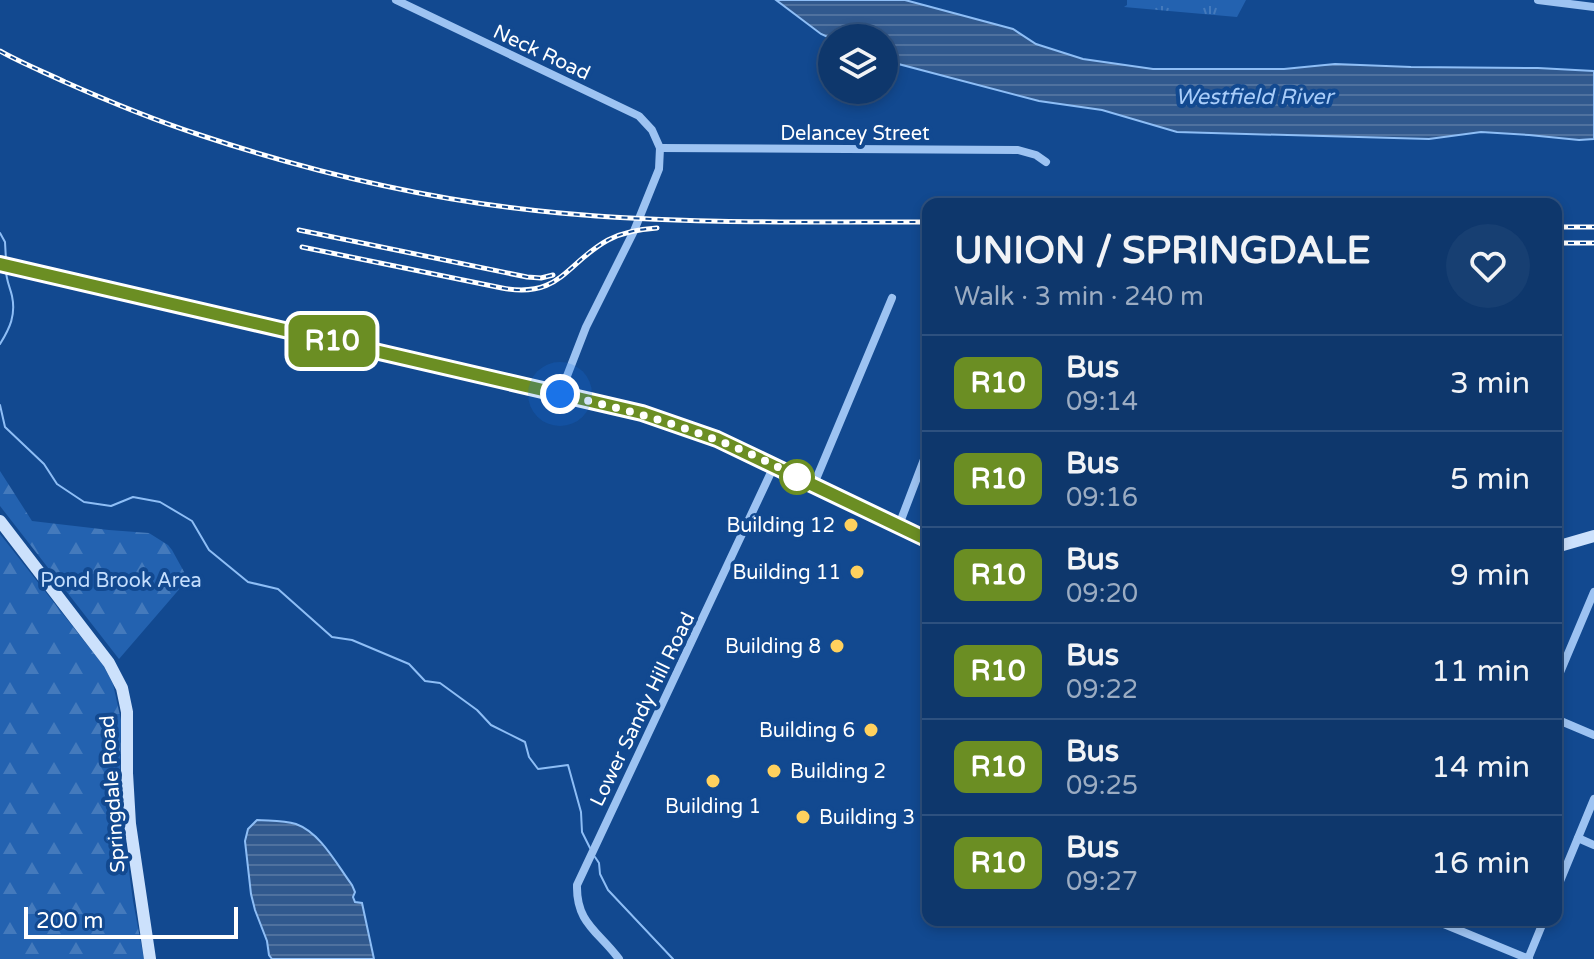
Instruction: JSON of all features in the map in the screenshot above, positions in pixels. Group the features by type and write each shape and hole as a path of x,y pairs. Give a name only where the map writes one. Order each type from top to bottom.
{"main road":[{"path":"6,266 642,413 717,439 922,537"},
{"name":"Springdale Road","path":"0,521 109,663 122,688 128,721 130,824 150,959"},
{"path":"1562,545 1594,536"}],"street":[{"name":"Neck Road","path":"396,0 639,116 652,130 660,148"},
{"path":"1538,0 1594,7"},
{"name":"Delancey Street","path":"660,148 1018,150 1036,155 1046,162"},
{"path":"560,394 586,327 652,190 659,169 660,148"},
{"path":"814,484 892,298"},
{"path":"899,525 922,465"},
{"name":"Lower Sandy Hill Road","path":"619,959 582,916 576,902 577,885 774,466"},
{"path":"1562,668 1594,592"},
{"path":"1562,722 1594,735"},
{"path":"1562,877 1594,799"},
{"path":"1578,838 1594,845"},
{"path":"1461,926 1528,959 1542,926"}],"green space":[{"path":"1127,0 1246,0 1237,17 1124,7"},
{"name":"Pond Brook Area","path":"0,471 32,521 149,533 172,550 188,579 119,659 0,506"},
{"name":"Pond Brook Area","path":"0,534 103,665 113,684 121,720 122,819 144,959 0,959"}],"water":[{"name":"Westfield River","path":"776,0 905,0 1013,29 1036,44 1083,59 1153,69 1284,69 1335,64 1594,71 1594,139 1481,132 1429,139 1177,132 1102,110 1039,101 898,64 898,24 818,24 818,32"},
{"path":"257,820 296,824 321,842 352,885 355,902 362,903 374,959 272,959 251,894 245,841 248,829"}],"waterway":[{"path":"0,233 5,242 6,260"},
{"path":"0,344 13,315 6,270"},
{"path":"0,405 5,427 44,464 57,484 84,502 111,506 133,497 160,502 192,521 209,550 248,582 278,589 332,637 352,640 409,664 425,681 440,683 477,710 491,725 525,742 529,757 538,769 568,765 581,812 582,832 590,848"},
{"path":"595,857 608,890 673,959"}],"railway":[{"path":"0,51 99,97 183,129 288,162 423,194 514,208 606,217 744,222 922,222"},
{"path":"1562,227 1594,227"},
{"path":"302,247 521,290 550,284 614,237 657,228"},
{"path":"299,230 527,277 553,275"},
{"path":"1562,243 1594,243"}],"bus line":[{"name":"R10","path":"0,264 642,413 717,439 922,537"}],"place":[{"name":"Building 12","path":"851,525"},
{"name":"Building 11","path":"857,572"},
{"name":"Building 8","path":"837,646"},
{"name":"Building 6","path":"871,730"},
{"name":"Building 2","path":"774,771"},
{"name":"Building 1","path":"713,781"},
{"name":"Building 3","path":"803,817"}],"route":[{"path":"560,394 642,413 683,427 717,439 797,477"}]}
